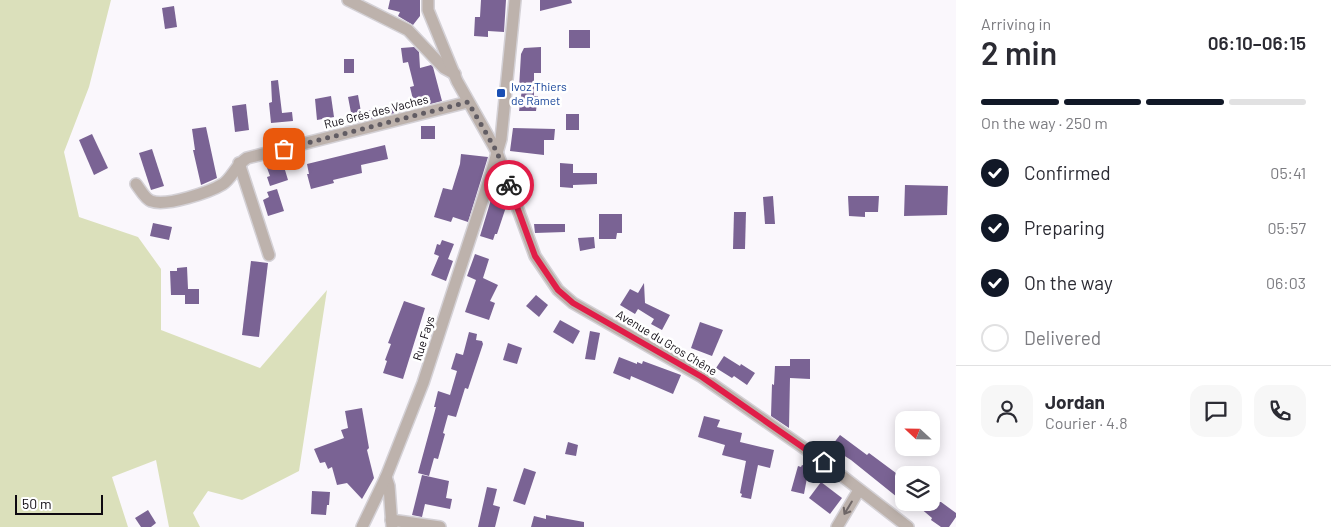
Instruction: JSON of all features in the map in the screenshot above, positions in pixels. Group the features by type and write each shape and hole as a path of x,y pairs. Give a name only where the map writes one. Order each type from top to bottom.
{"street":[{"path":"348,0 408,30 444,68 455,74"},
{"name":"Avenue du Gros Chêne","path":"428,0 428,10 455,74 468,102 497,152 535,256 558,290 573,303 702,377 824,462 908,527"},
{"name":"Rue Fays","path":"362,527 386,477 423,383 501,139 516,0"},
{"name":"Rue Grés des Vaches","path":"239,163 247,158 468,102"},
{"path":"136,184 148,199 153,202 188,199 224,183 239,163"},
{"path":"239,163 269,255"},
{"path":"386,477 389,486 391,524 440,527"},
{"path":"837,527 860,490"}],"green space":[{"path":"0,0 111,0 89,87 64,152 79,217 138,237 161,269 161,330 260,368 327,290 299,471 242,500 208,491 193,513 200,527 169,527 156,460 112,477 128,527 0,527"}],"building":[{"path":"390,0 420,0 420,16 413,25 398,16 400,12 388,9"},
{"path":"481,0 506,0 504,32 488,31 488,37 474,36 475,17 480,17"},
{"path":"540,0 571,0 572,3 540,11"},
{"path":"174,6 177,27 165,29 162,8"},
{"path":"569,30 590,30 590,48 569,48"},
{"path":"414,47 419,52 420,68 431,65 433,67 442,101 415,108 410,87 414,86 408,62 403,63 401,48"},
{"path":"541,47 541,73 534,73 534,96 538,96 536,111 519,111 522,89 519,88 521,54 524,48"},
{"path":"344,59 354,59 354,73 344,73"},
{"path":"278,80 282,113 292,112 293,121 271,123 269,103 272,102 271,81"},
{"path":"358,95 361,112 398,105 399,112 353,123 348,97"},
{"path":"331,96 334,117 317,120 315,99"},
{"path":"246,104 249,130 235,132 232,106"},
{"path":"566,114 579,114 579,130 566,130"},
{"path":"421,126 435,126 435,139 421,139"},
{"path":"206,127 217,178 201,185 193,150 195,150 192,129"},
{"path":"513,128 555,129 554,140 544,140 544,155 510,151"},
{"path":"92,134 108,168 94,175 79,140"},
{"path":"385,145 388,159 361,165 362,173 333,180 334,183 311,189 307,174 309,174 307,164"},
{"path":"152,149 164,186 151,190 139,153"},
{"path":"461,154 488,157 468,222 453,217 451,222 434,217 443,188 452,190"},
{"path":"282,160 288,180 270,186 267,177 270,176 266,165"},
{"path":"560,163 573,164 573,173 597,173 597,184 573,185 573,188 560,187"},
{"path":"905,185 948,186 947,215 904,216"},
{"path":"502,187 505,203 507,204 497,234 495,234 493,240 480,236 493,193"},
{"path":"277,189 284,211 268,216 263,200 269,197 267,192"},
{"path":"773,196 775,224 765,224 763,197"},
{"path":"848,196 879,196 878,212 865,212 865,217 849,216"},
{"path":"734,212 746,212 745,249 733,249"},
{"path":"599,214 622,214 622,233 617,233 616,239 599,239"},
{"path":"153,223 172,227 169,240 150,236"},
{"path":"534,224 565,224 565,232 535,233"},
{"path":"594,237 595,248 580,251 578,238"},
{"path":"442,240 454,244 448,259 453,261 446,281 431,275 439,256 434,254 437,244 440,245"},
{"path":"475,254 489,259 483,278 498,285 490,301 495,303 489,320 465,312 476,280 467,276"},
{"path":"251,261 268,263 259,337 242,335"},
{"path":"187,267 188,289 199,289 199,304 185,304 185,295 171,295 170,271 177,271 177,268"},
{"path":"644,283 645,303 670,315 662,330 651,324 654,319 638,309 635,314 620,305 630,289 638,293"},
{"path":"536,295 548,305 539,317 526,306"},
{"path":"404,301 425,308 403,379 383,373 387,361 385,360 391,344 388,343"},
{"path":"560,320 580,331 573,344 553,332"},
{"path":"700,322 723,330 712,356 691,348"},
{"path":"590,331 600,333 595,360 585,359"},
{"path":"469,332 477,334 476,340 482,341 483,344 468,389 465,388 456,417 448,415 438,459 434,458 429,476 418,473 436,407 434,407 438,391 450,395 457,371 451,369 456,353 463,355"},
{"path":"508,343 522,348 517,364 503,360"},
{"path":"724,356 755,373 747,385 734,376 732,378 716,368"},
{"path":"619,357 637,364 637,362 642,364 643,361 681,375 673,394 631,376 630,380 613,373"},
{"path":"790,359 810,359 810,379 790,378 789,428 771,416 772,384 774,385 775,366 790,366"},
{"path":"362,408 369,448 367,450 374,478 362,499 347,483 337,485 332,467 328,469 325,462 320,463 314,449 344,438 341,430 348,428 345,411"},
{"path":"704,416 720,420 717,427 742,433 740,442 774,450 770,468 758,465 751,499 741,497 742,494 740,493 746,461 722,455 725,445 698,437"},
{"path":"840,435 867,455 869,453 895,472 895,495 851,460 829,449"},
{"path":"568,442 578,445 576,456 565,454"},
{"path":"802,465 809,467 804,494 791,491 798,466 801,467"},
{"path":"524,468 536,472 525,505 513,501"},
{"path":"422,475 449,481 446,498 452,499 450,509 425,504 422,517 412,515"},
{"path":"821,482 842,498 830,514 809,498"},
{"path":"487,487 497,489 493,505 500,507 495,527 478,527"},
{"path":"312,491 330,492 326,515 311,514"},
{"path":"940,502 956,513 956,517 949,527 941,527 931,520 932,518 924,511 940,511"},
{"path":"148,510 156,523 151,527 141,527 135,518"},
{"path":"546,515 584,522 584,527 531,527 534,516 546,519"}],"way so far":[{"path":"284,149 468,102 497,152 509,185"}],"place":[{"name":"Ivoz Thiers de Ramet","path":"501,93"}],"route":[{"path":"509,185 535,256 558,290 573,303 702,377 824,462"}]}
